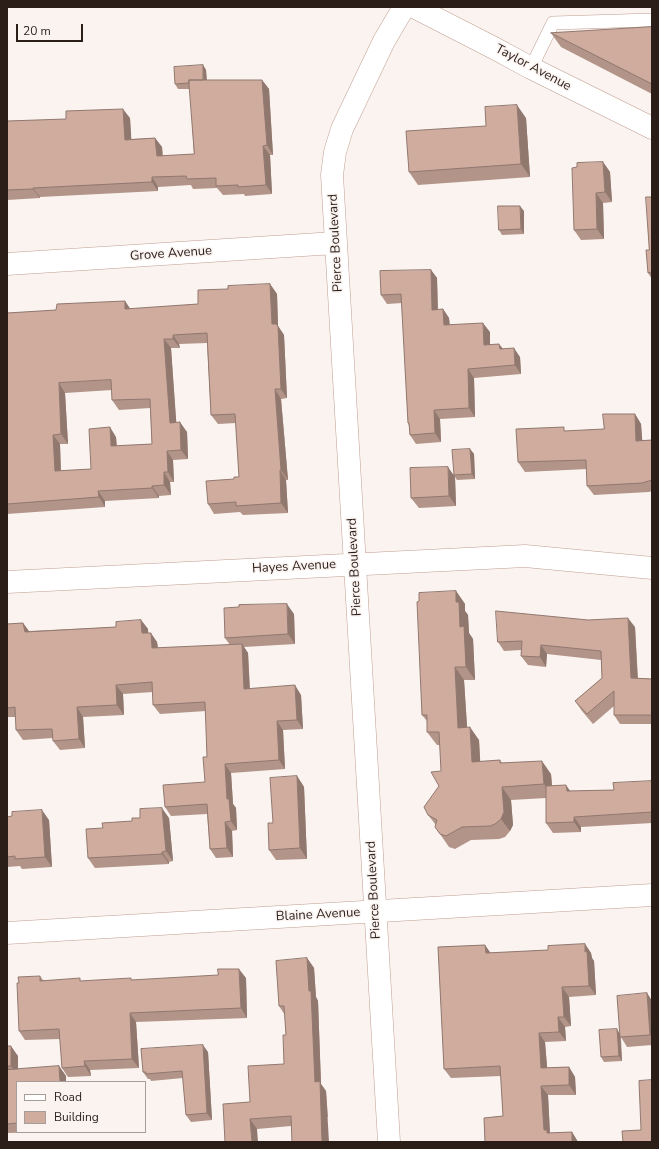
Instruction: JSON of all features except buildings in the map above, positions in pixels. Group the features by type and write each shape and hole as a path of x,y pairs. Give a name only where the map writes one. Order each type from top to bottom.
{"street":[{"name":"Pierce Boulevard","path":"388,1142 332,175 335,152 342,129 384,40 404,7"},
{"name":"Taylor Avenue","path":"414,7 531,68 652,128"},
{"name":"Grove Avenue","path":"7,264 336,243"},
{"name":"Hayes Avenue","path":"7,582 525,556 652,568"},
{"name":"Blaine Avenue","path":"7,933 652,895"}],"lane":[{"path":"531,68 553,23 652,20"}]}
